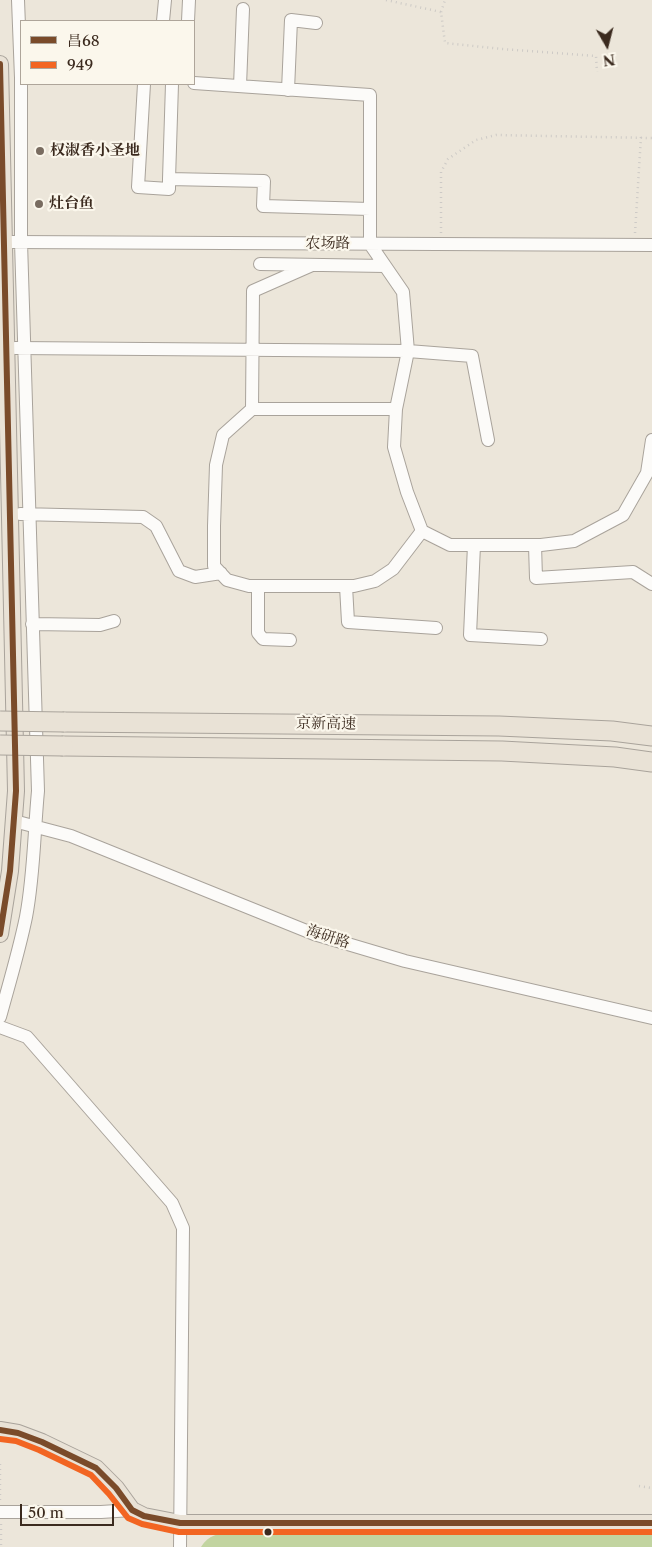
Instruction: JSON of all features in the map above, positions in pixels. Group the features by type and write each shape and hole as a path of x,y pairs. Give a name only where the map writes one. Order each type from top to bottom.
{"highway":[{"name":"京新高速","path":"0,721 499,726 612,731 652,736"},
{"name":"京新高速","path":"0,745 502,751 615,757 652,762"}],"main road":[{"path":"0,64 2,242 16,791 10,870 0,934"},
{"path":"0,1430 18,1433 42,1442 96,1468 116,1488 132,1510 144,1516 180,1523 652,1523"}],"street":[{"path":"18,0 20,59"},
{"path":"163,20 165,0"},
{"path":"188,20 189,0"},
{"path":"240,86 243,9"},
{"path":"288,90 291,20 316,23"},
{"path":"195,83 370,95 370,244 403,292 408,351 396,409 394,446 407,492 422,530 450,545 535,546 574,541 623,515 647,473 652,440"},
{"path":"0,1017 17,957 26,916 38,791 21,242 21,85"},
{"path":"144,85 138,187 168,188 172,85"},
{"path":"169,179 264,181 263,206 370,210"},
{"name":"农场路","path":"2,242 652,246"},
{"path":"260,264 385,266"},
{"path":"252,409 253,291 312,265"},
{"path":"5,348 408,351 472,356 488,440"},
{"path":"396,409 252,409 223,435 216,465 214,566 227,580 249,586 354,586 375,581 393,569 422,530"},
{"path":"9,513 143,517 156,526 178,571 195,577 221,573"},
{"path":"474,545 470,634 542,639"},
{"path":"535,546 536,578 633,572 652,584"},
{"path":"258,586 258,633 263,639 290,640"},
{"path":"346,586 348,622 436,628"},
{"path":"32,624 100,625 114,621"},
{"name":"海研路","path":"14,821 71,836 314,934 405,961 652,1018"},
{"path":"0,1026 27,1037 172,1203 183,1228 180,1547"},
{"path":"0,1512 132,1510"}],"path":[{"path":"386,0 441,12"},
{"path":"446,0 441,12 445,43 596,56 597,72"},
{"path":"441,244 441,172 448,159 476,140 496,135 652,138"},
{"path":"634,245 641,137"},
{"path":"0,1464 1,1547"},
{"path":"639,1486 652,1488"}],"green space":[{"path":"652,1530 652,1547 201,1547 214,1535 232,1532"}],"transit line":[{"name":"昌68","path":"0,64 16,791 10,871 0,934"},
{"name":"昌68","path":"0,1430 18,1433 42,1442 96,1468 116,1488 132,1510 144,1516 180,1523 652,1523"},
{"name":"949","path":"0,1439 16,1441 39,1450 91,1475 128,1518 142,1524 179,1532 652,1532"}],"place":[{"name":"权淑香小圣地","path":"40,151"},
{"name":"灶台鱼","path":"39,204"}]}
